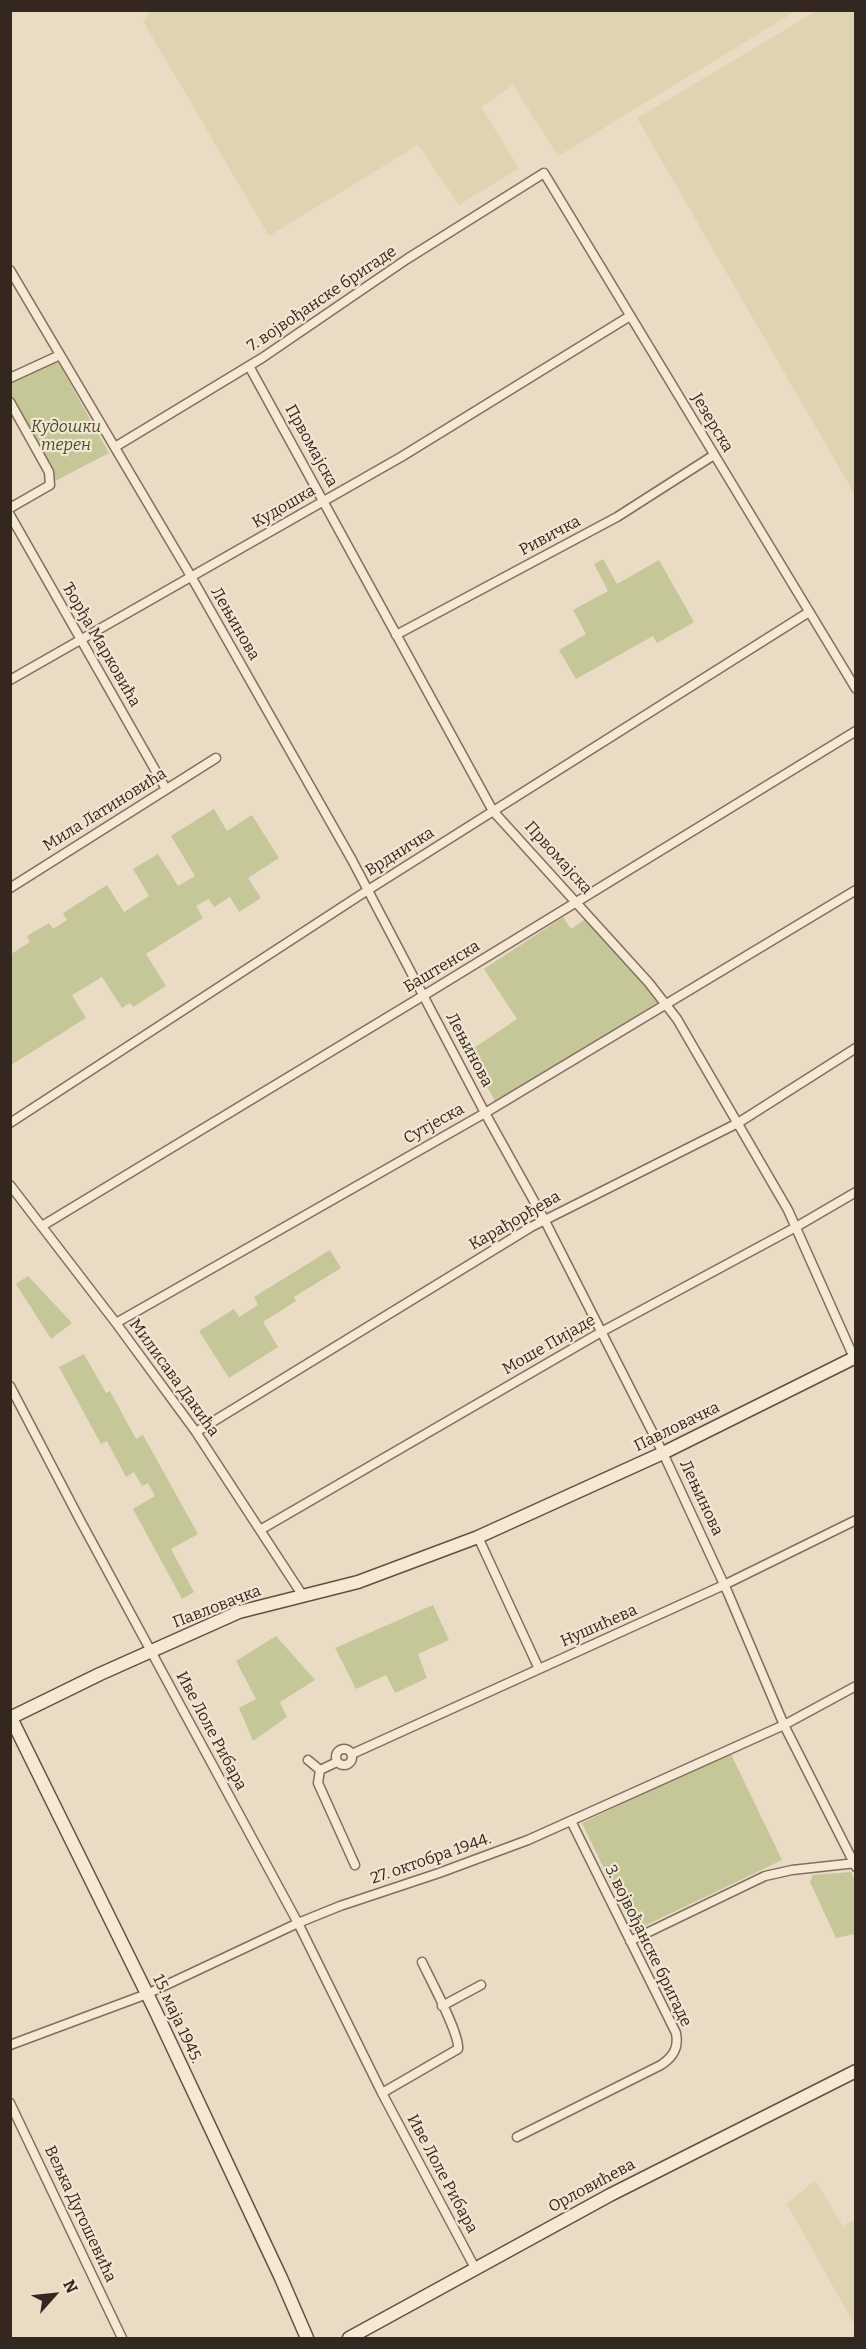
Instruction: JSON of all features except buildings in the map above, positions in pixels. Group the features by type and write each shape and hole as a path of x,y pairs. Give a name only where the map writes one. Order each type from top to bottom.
{"street":[{"name":"Језерска","path":"544,173 855,689"},
{"name":"7. војвођанске бригаде","path":"115,447 249,366 407,259 544,173"},
{"name":"Лењинова","path":"10,270 192,578 368,890 544,1219 603,1331 663,1453 784,1725 855,1865"},
{"name":"Кудошка","path":"10,680 401,457 630,316"},
{"path":"10,378 60,356"},
{"name":"Првомајска","path":"249,366 493,811 668,1005 796,1227 855,1358"},
{"path":"10,402 49,472 50,485 10,508"},
{"name":"Ривичка","path":"396,635 617,517 714,455"},
{"name":"Ђорђа Марковића","path":"10,515 166,789"},
{"name":"Врдничка","path":"10,1123 368,890 809,612"},
{"name":"Баштенска","path":"42,1226 855,731"},
{"name":"Мила Латиновића","path":"10,888 216,758"},
{"name":"Сутјеска","path":"116,1323 486,1113 855,890"},
{"name":"Карађорђева","path":"195,1432 544,1219 738,1123 855,1048"},
{"name":"Милисава Дакића","path":"10,1185 116,1323 195,1432 303,1596"},
{"name":"Моше Пијаде","path":"260,1530 603,1331 796,1227 855,1192"},
{"name":"Павловачка","path":"11,1717 239,1612 371,1578 478,1537 663,1453 855,1358"},
{"name":"Иве Лоле Рибара","path":"10,1386 298,1923 382,2093 475,2268"},
{"name":"Нушићева","path":"320,1770 337,1762 348,1765 352,1760 352,1754 724,1586 855,1520"},
{"path":"478,1537 539,1670"},
{"name":"27. октобра 1944.","path":"10,2044 147,1994 298,1923 340,1906 490,1854 571,1821 784,1725 855,1686"},
{"name":"15. маја 1945.","path":"11,1717 147,1994 274,2262 307,2338"},
{"path":"308,1760 320,1770 318,1783 355,1865"},
{"name":"3. војвођанске бригаде","path":"517,2137 670,2060 677,2044 676,2033 571,1821"},
{"path":"630,1941 765,1876 792,1870 855,1865"},
{"path":"382,2093 458,2049 457,2039 422,1962"},
{"path":"442,2006 481,1985"},
{"name":"Орловићева","path":"349,2338 610,2194 855,2071"},
{"name":"Вељка Дугошевића","path":"10,2103 122,2338"}],"shaded area":[{"path":"151,10 796,11 558,156 513,85 481,107 519,168 459,205 418,145 269,236 143,21"},
{"path":"816,11 855,11 855,495 637,118"},
{"path":"815,2180 843,2226 855,2219 855,2326 787,2204"}],"green space":[{"name":"Кудошки терен","path":"57,360 109,453 55,481 11,400 11,382"},
{"path":"603,559 617,584 659,560 694,622 657,643 653,636 576,679 559,650 586,634 573,610 608,591 594,564"},
{"path":"214,809 227,831 252,815 279,858 248,878 261,898 239,912 230,897 214,907 209,899 196,906 203,918 146,954 166,986 133,1007 130,1003 122,1008 102,977 72,995 86,1018 11,1065 11,954 30,942 27,936 49,923 53,929 67,920 63,913 107,885 124,912 149,896 133,869 158,854 178,886 195,876 171,836"},
{"path":"563,917 571,929 587,918 660,1001 496,1103 468,1052 517,1019 484,969"},
{"path":"330,1250 341,1268 294,1297 296,1301 263,1322 278,1347 229,1378 199,1331 234,1309 239,1317 258,1305 254,1297"},
{"path":"28,1276 72,1323 51,1339 16,1284"},
{"path":"84,1354 106,1393 110,1391 136,1439 143,1435 198,1534 171,1549 194,1592 182,1599 133,1509 155,1496 148,1483 142,1486 134,1472 126,1477 107,1441 101,1444 59,1367"},
{"path":"433,1605 449,1640 418,1654 427,1678 395,1693 386,1675 356,1689 335,1648"},
{"path":"276,1636 315,1680 280,1702 287,1717 253,1741 239,1708 256,1699 236,1661"},
{"path":"730,1752 782,1860 634,1931 582,1823"},
{"path":"851,1872 855,1881 855,1934 836,1938 810,1882 813,1875"}]}
